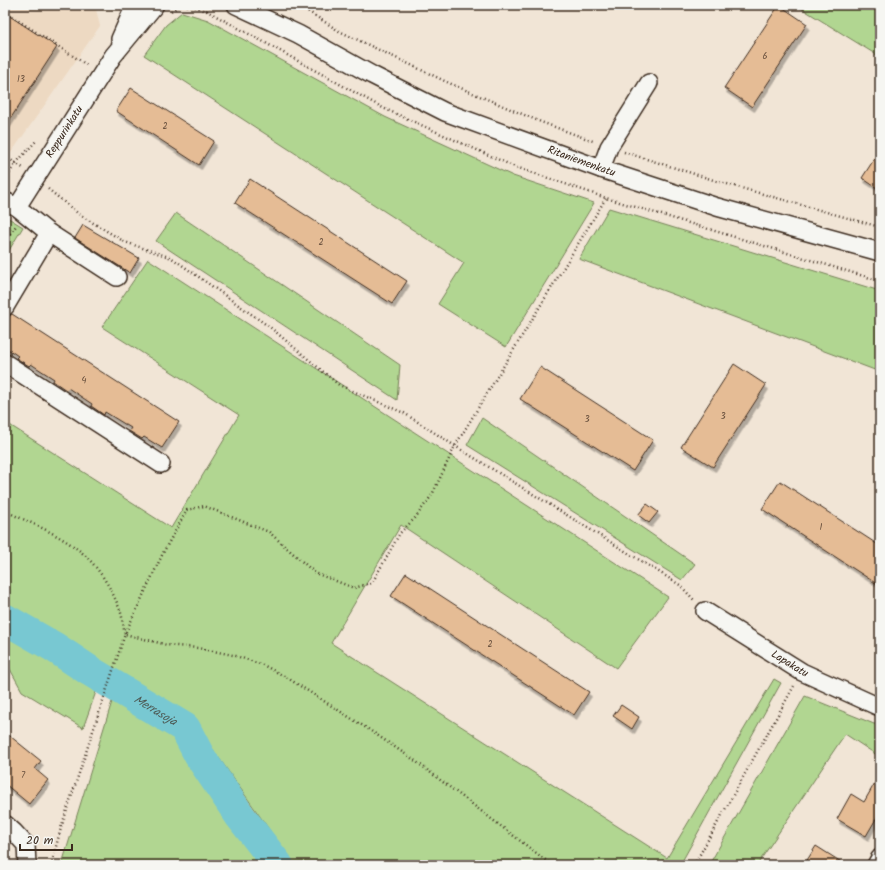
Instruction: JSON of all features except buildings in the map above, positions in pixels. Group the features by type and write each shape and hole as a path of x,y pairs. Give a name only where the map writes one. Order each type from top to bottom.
{"street":[{"name":"Reppurinkatu","path":"113,56 135,5"},
{"name":"Reppurinkatu","path":"11,204 113,56 155,5"},
{"name":"Ritaniemenkatu","path":"236,5 298,34 372,75 445,112 600,169 717,207 880,252"},
{"name":"Ritaniemenkatu","path":"259,5 298,34"},
{"path":"600,169 609,147 649,83"},
{"path":"11,204 50,233 117,276"},
{"path":"5,307 50,233"},
{"path":"5,363 161,464"},
{"name":"Lapakatu","path":"705,611 802,672 880,706"},
{"path":"5,824 26,845 27,865"},
{"path":"876,865 880,858"}],"path":[{"path":"207,11 210,5"},
{"path":"298,5 339,31 449,82 541,122 609,147 720,182 880,227"},
{"path":"5,12 86,65"},
{"path":"5,156 16,163 5,180"},
{"path":"46,188 80,215 125,242 172,258 271,328 339,385 404,413 680,586 705,611"},
{"path":"51,865 61,828 125,634 164,551 187,510 204,506 269,532 315,573 354,588 372,583 400,533 415,518 432,494 455,446 606,198"},
{"path":"5,511 58,536 77,548 94,564 110,586 121,614 125,634"},
{"path":"125,634 167,645 198,648 233,655 262,665 286,677 414,760 552,865"},
{"path":"694,865 802,672"}],"shaded area":[{"path":"5,5 95,5 100,26 11,153 5,149"}],"green space":[{"path":"796,5 880,5 880,57"},
{"path":"182,12 208,20 385,117 513,176 594,203 506,347 438,304 464,263 144,55 166,25"},
{"path":"609,208 880,291 880,372 579,259"},
{"path":"176,213 400,365 397,400 156,241"},
{"path":"5,216 23,227 5,257"},
{"path":"148,259 668,597 616,668 401,525 331,643 667,858 774,679 781,683 680,865 294,865 191,718 106,664 83,728 22,691 5,660 5,422 171,528 239,415 102,327"},
{"path":"482,418 695,564 682,580 467,445"},
{"path":"114,695 179,735 266,865 62,864"},
{"path":"805,696 874,724 880,724 880,757 845,734 757,865 709,865"}],"waterway":[{"name":"Merrasoja","path":"5,619 54,647 90,671 185,728 199,755 240,816 278,865"}]}
